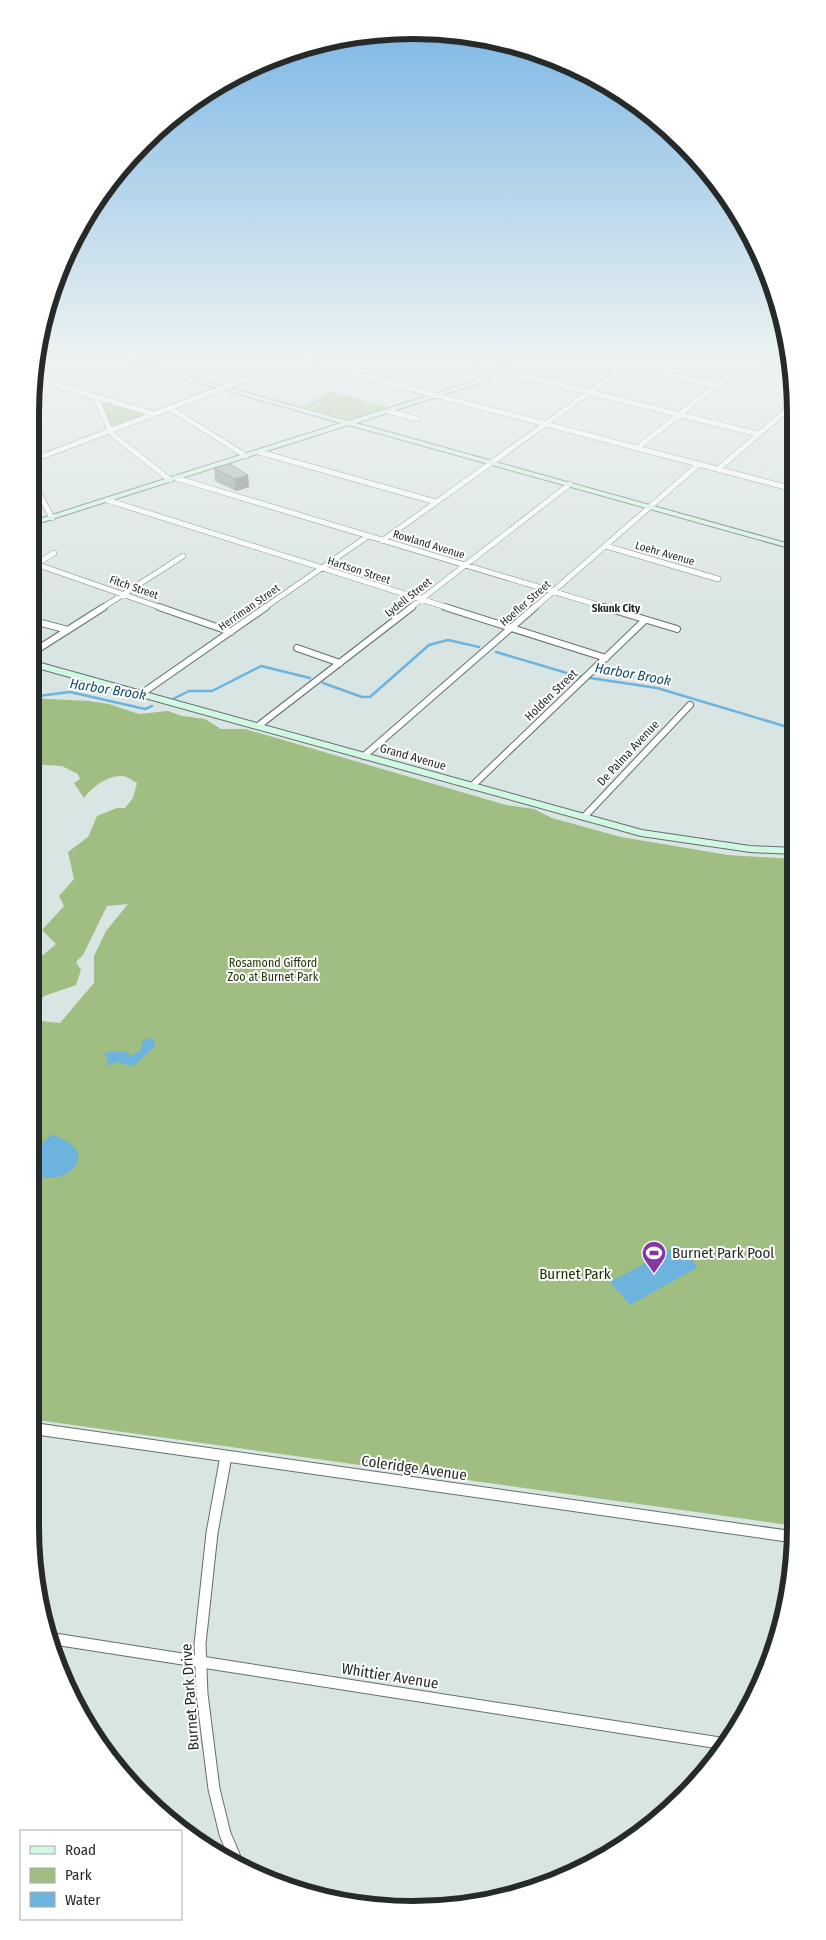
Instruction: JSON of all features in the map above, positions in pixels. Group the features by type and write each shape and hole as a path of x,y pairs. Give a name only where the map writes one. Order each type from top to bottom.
{"main road":[{"path":"39,522 273,448"},
{"path":"439,448 787,545"},
{"name":"Grand Avenue","path":"39,666 659,837 787,851"}],"street":[{"path":"39,458 66,448"},
{"name":"Rowland Avenue","path":"130,448 173,479 677,629"},
{"path":"233,448 246,456"},
{"path":"382,540 513,448"},
{"path":"637,448 787,487"},
{"path":"718,469 743,448"},
{"path":"259,452 436,502"},
{"name":"Hoefler Street","path":"364,756 699,464"},
{"name":"Lydell Street","path":"258,726 570,484"},
{"path":"39,490 48,513 52,518"},
{"name":"Hartson Street","path":"107,500 606,658"},
{"name":"Herriman Street","path":"141,694 368,536"},
{"name":"Loehr Avenue","path":"606,546 718,579"},
{"path":"39,560 54,553"},
{"path":"39,648 183,556"},
{"name":"Fitch Street","path":"39,565 231,632"},
{"name":"Holden Street","path":"472,786 645,620"},
{"path":"39,622 68,630"},
{"path":"297,648 340,663"},
{"name":"De Palma Avenue","path":"584,817 690,705"},
{"name":"Coleridge Avenue","path":"39,1429 787,1536"},
{"name":"Burnet Park Drive","path":"226,1456 212,1533 200,1644 202,1694 214,1788 225,1834 234,1856"},
{"name":"Whittier Avenue","path":"57,1639 719,1743"}],"green space":[{"name":"Burnet Park","path":"39,698 109,704 139,714 168,711 182,716 205,719 221,729 245,729 506,805 534,809 552,818 621,837 728,855 787,859 787,1525 39,1420 39,1021 60,1023 94,983 94,956 106,931 128,904 107,906 83,955 76,962 81,970 76,985 44,996 39,1002 39,955 43,955 56,944 42,930 64,906 59,896 74,879 68,852 88,837 97,816 117,808 125,808 133,798 137,783 124,776 111,777 96,786 84,798 74,783 80,779 78,774 62,766 39,765"}],"water":[{"path":"154,1039 155,1046 136,1064 130,1066 118,1062 104,1066 108,1061 107,1057 103,1055 109,1052 124,1051 132,1056 141,1049 143,1040"},
{"path":"52,1134 74,1147 78,1152 77,1163 71,1171 63,1176 44,1178 39,1176 39,1146"},
{"name":"Burnet Park Pool","path":"678,1245 698,1267 630,1305 610,1282"}],"building":[{"path":"230,464 248,475 235,479 214,468"}],"waterway":[{"name":"Harbor Brook","path":"323,683 362,697 370,697 429,645 448,640 479,647"},
{"name":"Harbor Brook","path":"496,652 577,676 657,688 787,727"},
{"name":"Harbor Brook","path":"173,699 189,691 212,691 261,666 310,678"},
{"name":"Harbor Brook","path":"39,696 70,692 145,709 152,706"}],"place":[{"name":"Burnet Park Pool","path":"654,1274"}],"district":[{"name":"Skunk City","path":"616,608"}],"park label":[{"name":"Rosamond Gifford Zoo at Burnet Park","path":"273,970"}]}
